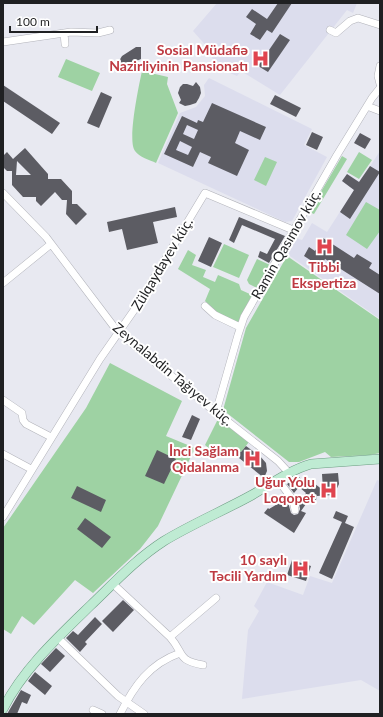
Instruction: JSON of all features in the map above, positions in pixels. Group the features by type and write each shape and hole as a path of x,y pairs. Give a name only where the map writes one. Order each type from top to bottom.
{"main road":[{"path":"3,709 10,695 22,679 58,638 142,557 164,541 289,474 311,464 380,459"}],"street":[{"path":"330,30 336,33 350,21 358,18 380,25"},
{"path":"3,42 77,31 98,32 110,30"},
{"path":"64,33 65,44"},
{"path":"380,66 378,76 380,84"},
{"name":"Ramin Qasımov küç.","path":"216,412 244,317 293,230 367,106 380,88"},
{"path":"367,106 380,111"},
{"name":"Zülqaydayev küç.","path":"3,517 31,469 108,347 137,306 205,193 293,230"},
{"name":"Zeynalabdin Tağıyev küç.","path":"3,194 51,244 118,332 278,461 289,474"},
{"path":"3,283 51,244"},
{"path":"205,306 215,315 240,327"},
{"path":"3,400 22,413 23,420 26,424 51,437"},
{"path":"3,454 31,469"},
{"path":"278,480 292,500 295,510"},
{"path":"113,584 170,637 187,661 203,665"},
{"path":"170,637 216,598"},
{"path":"58,638 126,702 144,714"},
{"path":"120,714 126,702 147,673 165,659 180,653"},
{"path":"93,710 102,714"}],"shaded area":[{"name":"Sosial Müdafiə Nazirliyinin Pansionatı","path":"217,3 357,3 353,13 347,10 280,95 241,71 237,76 216,67 208,48 193,31"},
{"path":"209,78 312,129 304,145 327,157 292,221 285,222 158,163 180,113 196,107 205,96 204,85"},
{"path":"380,151 380,319 287,254 296,238 302,240 312,223 327,232 354,190 342,181 347,174 360,182"},
{"path":"377,480 380,481 380,691 361,680 242,699 248,630 259,611 254,606 267,582 303,595 310,576 332,583"}],"green space":[{"path":"66,59 100,73 92,91 58,77"},
{"path":"142,71 168,77 167,84 178,113 156,163 139,155 135,151 133,145 132,136 134,112"},
{"path":"359,152 372,160 359,179 347,172"},
{"path":"342,156 347,159 314,214 309,212"},
{"path":"265,157 277,162 266,186 254,180"},
{"path":"366,202 380,210 380,231 367,249 346,235"},
{"path":"224,244 249,255 239,278 213,267"},
{"path":"188,250 196,255 192,265 206,270 203,277 215,282 218,275 239,284 241,290 252,295 238,323 218,314 205,301 210,289 178,269"},
{"path":"287,256 380,320 380,453 331,457 325,452 299,462 289,462 223,410 246,328"},
{"path":"257,259 270,265 257,288 249,284 247,280"},
{"path":"110,363 182,401 166,436 195,448 158,526 140,549 93,593 75,580 34,625 22,616 11,634 3,629 3,528 86,408"},
{"path":"217,421 222,421 249,442 241,452 237,450 234,454 217,444 212,451 205,445"}],"building":[{"path":"278,3 292,3 272,33 267,30 260,40 250,34 256,24 246,17 252,9 267,19"},
{"path":"280,34 290,40 268,72 258,66"},
{"path":"136,47 141,47 141,59 134,62 127,71 116,66 122,56"},
{"path":"196,82 200,87 201,93 196,103 185,106 179,103 181,100 178,93 180,87 183,84 193,86"},
{"path":"3,85 60,123 52,134 3,101"},
{"path":"101,92 112,97 99,128 87,123"},
{"path":"275,95 301,108 296,117 270,104"},
{"path":"212,103 266,127 260,140 240,131 235,143 249,150 237,176 208,163 211,157 200,152 193,167 164,154 182,116 197,123 198,120 203,122","holes":["187,125 198,130 194,139 183,134","180,141 192,147 188,155 176,150"]},
{"path":"312,132 323,137 317,150 306,145"},
{"path":"360,133 371,139 365,149 354,143"},
{"path":"25,148 48,174 48,179 61,179 72,191 72,204 77,204 87,214 76,225 66,214 67,200 62,200 55,192 41,206 36,201 36,197 23,197 12,185 12,171 7,171 3,167 3,156 7,152 13,159","holes":["17,161 31,175 16,175"]},
{"path":"370,166 380,172 350,219 340,212 354,190 342,181 347,174 359,182"},
{"path":"175,207 177,217 153,222 158,243 127,250 122,229 109,232 107,222"},
{"path":"239,217 285,236 269,263 258,257 260,251 267,254 275,239 242,225 234,243 229,240"},
{"path":"209,237 222,243 211,267 198,261"},
{"path":"323,238 354,258 357,254 372,263 369,268 380,275 380,294 325,259 321,267 304,256 309,247 315,251"},
{"path":"192,415 200,419 191,440 182,437"},
{"path":"246,446 260,456 266,463 267,471 264,478 234,454 237,450 241,452"},
{"path":"157,450 176,459 164,484 145,476"},
{"path":"338,473 339,484 334,495 317,496 316,500 311,497 301,511 306,513 294,533 264,513 268,508 269,509 286,499 291,513 294,515 298,514 300,509 299,503 306,493 299,487 294,493 287,484 299,477 311,488 315,484 323,490 322,474"},
{"path":"77,486 106,500 101,512 71,498"},
{"path":"336,511 348,516 345,523 354,527 332,579 319,573 342,522 333,518"},
{"path":"85,518 111,537 102,548 77,529"},
{"path":"292,560 311,566 306,581 287,575"},
{"path":"123,600 134,610 113,632 102,621"},
{"path":"95,617 102,624 85,642 87,644 80,652 66,638 73,631 78,635"},
{"path":"56,648 65,656 50,672 41,664"},
{"path":"35,672 52,686 45,695 28,681"},
{"path":"21,690 31,695 27,704 22,702 17,714 7,714"}],"place":[{"name":"Sosial Müdafiə Nazirliyinin Pansionatı","path":"261,58"},
{"name":"Tibbi Ekspertiza","path":"324,247"},
{"name":"İnci Sağlam Qidalanma","path":"252,459"},
{"name":"Uğur Yolu Loqopet","path":"328,490"},
{"name":"10 saylı Təcili Yardım","path":"300,568"}]}
